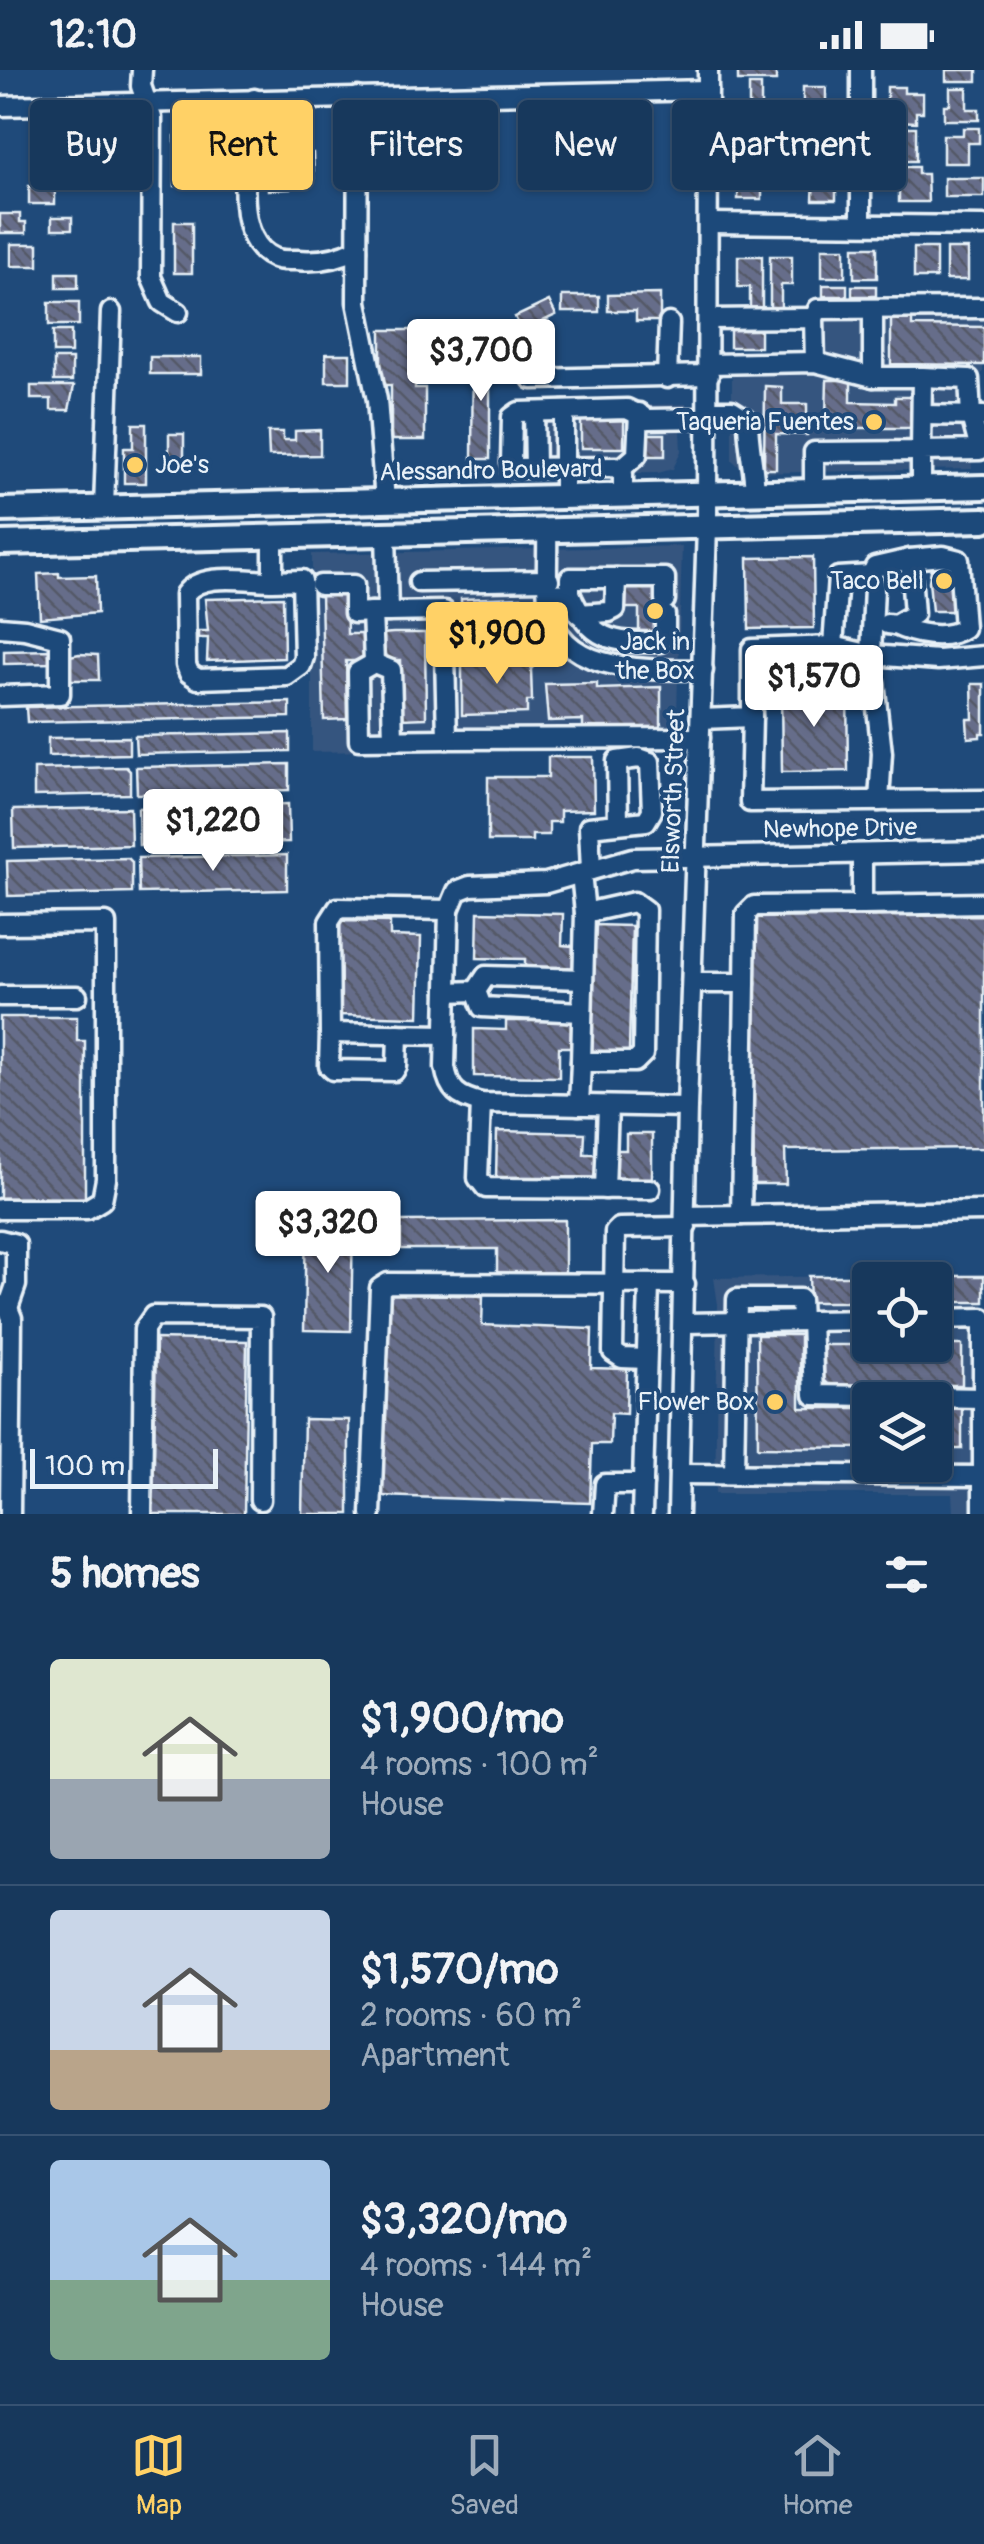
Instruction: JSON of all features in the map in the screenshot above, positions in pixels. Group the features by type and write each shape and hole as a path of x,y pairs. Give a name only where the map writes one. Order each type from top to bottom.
{"main road":[{"name":"Alessandro Boulevard","path":"0,510 982,488"},
{"path":"871,522 906,508 964,506 982,488"},
{"path":"385,501 386,533"},
{"path":"0,525 109,522 143,506"},
{"path":"0,543 984,520"}],"street":[{"path":"142,70 141,86 146,100"},
{"name":"Elsworth Street","path":"678,1514 708,494 708,70"},
{"path":"860,70 862,224"},
{"path":"152,102 708,90"},
{"path":"358,97 356,302 377,400 385,501"},
{"path":"254,99 244,208 247,228 256,244 274,259 318,262 356,248"},
{"path":"0,106 30,105"},
{"path":"152,190 151,277 162,302 178,312"},
{"path":"710,224 984,226"},
{"path":"815,362 814,318 818,309 984,308"},
{"path":"873,309 873,378"},
{"path":"104,508 111,312"},
{"path":"709,319 814,318"},
{"path":"667,378 668,323"},
{"path":"532,379 667,378 708,370 815,362 873,378 969,379 978,416 982,488"},
{"path":"921,488 922,377"},
{"path":"640,412 637,455 621,469 514,468 512,417 518,412 628,409 640,412 648,419 732,410 748,420 748,454 754,468 755,492"},
{"path":"564,411 564,497"},
{"path":"922,415 978,416"},
{"path":"814,491 814,452 982,450"},
{"path":"621,469 624,496"},
{"path":"547,530 550,612 564,639 596,663 653,670 703,670"},
{"path":"374,663 386,533"},
{"path":"272,536 273,581"},
{"path":"872,623 895,624 912,633 957,633 965,623 959,560 943,556 910,559 875,567 871,575 870,655 882,754 879,801"},
{"path":"895,624 914,614 910,559"},
{"path":"833,646 838,577 871,575"},
{"path":"570,578 665,578 665,636 660,642 636,643 595,632 579,614 570,593 570,578"},
{"path":"579,614 615,609 616,578"},
{"path":"302,580 301,666 287,676 198,679 189,673 185,594 188,589 200,581 273,581 302,580"},
{"path":"419,582 549,587 570,593"},
{"path":"445,582 448,739"},
{"path":"320,585 354,585 354,613 444,610"},
{"path":"0,627 26,628 60,638 60,694 0,696"},
{"path":"984,656 938,660 870,655 833,646 752,650 750,802 984,800"},
{"path":"374,663 358,672 359,740 701,729 752,716"},
{"path":"374,663 390,670 393,740"},
{"path":"579,1105 588,826 618,823"},
{"name":"Newhope Drive","path":"449,910 457,891 470,886 546,883 634,858 984,851"},
{"path":"862,854 862,906"},
{"path":"581,1062 635,1062 643,1054 644,910 634,902 585,913"},
{"path":"741,1215 746,914 754,906 984,903"},
{"path":"398,1034 394,1070 333,1070 330,1066 329,922 338,908 449,910 448,1082 459,1097 481,1103 687,1108"},
{"path":"0,924 106,923 106,1180 102,1200 87,1209 0,1209"},
{"path":"476,991 486,976 583,979"},
{"path":"692,983 745,984"},
{"path":"447,992 476,991"},
{"path":"476,991 482,1007 582,1012"},
{"path":"0,996 77,996"},
{"path":"329,1030 446,1034"},
{"path":"481,1103 478,1178 486,1188 650,1189"},
{"path":"605,1189 608,1106"},
{"path":"646,1358 622,1358 613,1352 616,1229 741,1215 984,1211"},
{"path":"0,1240 16,1244 4,1307 12,1334 10,1514"},
{"path":"371,1514 380,1288 388,1283 685,1284"},
{"path":"642,1514 649,1285"},
{"path":"142,1514 144,1329 153,1316 261,1317 260,1500"},
{"path":"952,1319 983,1318 983,1514"},
{"path":"684,1323 852,1320"},
{"path":"806,1321 814,1396 983,1398"},
{"path":"734,1474 735,1322"},
{"path":"679,1474 983,1476"},
{"path":"603,1514 606,1484 643,1484"}],"shaded area":[{"path":"818,314 984,314 983,372 968,388 972,469 746,473 732,460 732,369 811,366"},
{"path":"687,404 680,430 681,451 673,469 658,473 497,475 500,415 522,408"},
{"path":"682,546 676,746 312,752 312,554"},
{"path":"952,1274 984,1274 984,1514 953,1514 952,1494 715,1494 718,1305 714,1278 852,1276 852,1362 952,1362"}],"building":[{"path":"738,70 776,70 776,81 738,81"},
{"path":"946,70 977,70 977,81 946,81"},
{"path":"749,85 761,85 761,100 749,100"},
{"path":"803,87 826,87 826,100 803,100"},
{"path":"887,87 904,87 904,93 923,93 923,112 916,112 916,122 906,121 906,100 887,100"},
{"path":"950,88 967,88 967,109 979,109 979,120 944,120 944,105 950,105"},
{"path":"906,127 916,127 916,161 906,161"},
{"path":"963,128 979,128 979,143 968,143 968,163 943,163 943,135 963,135"},
{"path":"906,167 918,167 918,174 927,174 928,202 899,202 899,190 906,190"},
{"path":"944,178 984,178 984,197 944,197"},
{"path":"29,186 30,190 55,190 55,204 29,204"},
{"path":"738,190 762,190 762,199 738,199"},
{"path":"813,190 836,190 836,200 813,200"},
{"path":"0,214 20,214 20,222 26,222 26,233 0,233"},
{"path":"52,217 72,217 72,229 52,229"},
{"path":"174,222 192,222 192,273 174,273"},
{"path":"11,244 38,244 38,266 11,266"},
{"path":"854,247 877,247 877,278 854,278"},
{"path":"822,248 845,248 845,277 822,277"},
{"path":"914,248 936,248 936,278 914,278"},
{"path":"946,249 968,249 968,280 946,280"},
{"path":"738,256 762,256 762,312 750,312 750,287 738,287"},
{"path":"770,256 792,256 792,285 781,285 781,311 770,311"},
{"path":"57,273 78,273 78,288 57,288"},
{"path":"823,285 847,285 847,296 823,296"},
{"path":"852,286 876,286 876,296 852,296"},
{"path":"660,294 660,321 636,321 636,311 608,311 608,295"},
{"path":"562,296 599,296 599,312 562,312"},
{"path":"549,301 556,315 522,331 515,317"},
{"path":"49,302 79,302 79,325 49,325"},
{"path":"891,317 912,317 912,326 984,327 984,365 891,364"},
{"path":"381,330 415,330 415,388 425,388 425,440 391,440 391,385 381,385"},
{"path":"730,330 760,330 760,347 730,347"},
{"path":"53,331 71,331 71,353 53,353"},
{"path":"498,332 515,332 515,368 498,368"},
{"path":"473,348 490,348 490,459 472,459"},
{"path":"326,354 350,354 350,382 326,382"},
{"path":"150,357 201,357 201,374 150,374"},
{"path":"54,359 72,359 72,381 54,381"},
{"path":"827,380 851,380 851,402 895,403 895,397 915,397 915,428 819,428 819,416 826,416"},
{"path":"31,386 74,386 69,410 51,410 51,399 31,399"},
{"path":"765,386 782,387 782,404 807,404 807,435 776,434 776,469 764,469"},
{"path":"581,416 624,416 624,448 581,448"},
{"name":"Joe's","path":"133,424 146,424 146,483 124,483 124,448 133,448"},
{"path":"320,430 320,455 269,456 268,432 283,432 283,440 295,440 295,431"},
{"path":"169,434 184,434 184,457 169,457"},
{"path":"645,434 665,434 665,456 645,456"},
{"path":"813,557 814,628 749,629 748,558"},
{"path":"956,569 957,611 932,611 929,581 931,570"},
{"path":"59,573 59,577 96,576 97,613 40,618 38,574"},
{"name":"Jack in the Box","path":"624,586 661,586 670,601 670,614 660,632 639,632 639,608 624,608"},
{"path":"321,594 346,595 347,634 365,634 365,653 363,661 346,661 347,719 324,720"},
{"path":"283,597 284,658 207,661 208,638 198,638 198,631 208,631 205,599"},
{"path":"521,597 522,650 462,653 461,599"},
{"path":"425,633 426,718 402,719 401,660 384,660 382,634"},
{"path":"54,650 54,663 4,664 4,651"},
{"path":"521,654 534,666 532,701 527,701 527,713 462,715 462,663 510,665"},
{"path":"98,655 99,680 70,680 70,656"},
{"path":"597,683 597,689 661,687 661,728 583,729 583,720 548,721 545,684"},
{"path":"972,684 984,684 984,733 968,738 967,719 973,719"},
{"path":"847,689 848,771 782,772 781,690"},
{"path":"290,702 290,717 27,722 26,707"},
{"path":"290,733 290,751 136,754 135,736"},
{"path":"129,737 129,754 48,756 48,738"},
{"path":"548,757 593,757 594,810 560,811 560,822 549,822 549,835 532,835 532,841 488,841 488,777 548,777"},
{"path":"289,764 289,790 137,794 136,767"},
{"path":"126,767 130,771 130,794 34,796 34,769"},
{"path":"288,804 289,842 139,845 138,808"},
{"path":"130,808 131,845 14,848 13,810"},
{"path":"287,855 287,890 139,893 138,858"},
{"path":"128,858 132,862 132,893 8,896 7,861"},
{"path":"478,912 563,914 562,945 573,946 573,970 525,969 525,959 477,958"},
{"path":"984,915 984,1148 785,1150 786,1184 754,1184 751,918"},
{"path":"340,921 390,922 390,936 421,937 419,1017 338,1015"},
{"path":"593,925 632,926 629,1052 590,1051"},
{"path":"0,1017 77,1017 77,1041 85,1041 85,1198 0,1198"},
{"path":"506,1021 571,1021 571,1047 559,1047 559,1077 474,1076 474,1029 506,1030"},
{"path":"497,1131 585,1133 584,1154 598,1154 597,1182 496,1180"},
{"path":"626,1134 652,1134 652,1182 612,1182 612,1150 626,1150"},
{"path":"306,1220 353,1221 351,1331 304,1330"},
{"path":"565,1220 565,1277 497,1277 497,1249 401,1249 401,1221"},
{"path":"809,1276 852,1276 852,1302 810,1302"},
{"path":"952,1276 984,1276 984,1302 952,1302"},
{"path":"388,1293 483,1296 482,1325 592,1329 591,1368 627,1369 626,1414 611,1413 610,1444 592,1444 590,1503 381,1496"},
{"path":"757,1335 800,1335 800,1408 852,1408 852,1448 758,1447"},
{"path":"156,1339 247,1341 244,1514 153,1514"},
{"path":"824,1345 852,1345 852,1362 952,1362 952,1345 962,1345 962,1385 829,1385 824,1380"},
{"path":"952,1407 962,1407 962,1449 952,1449"},
{"path":"304,1419 349,1420 349,1514 302,1514"}],"place":[{"name":"Taqueria Fuentes","path":"874,422"},
{"name":"Joe's","path":"135,465"},
{"name":"Taco Bell","path":"944,581"},
{"name":"Jack in the Box","path":"655,611"},
{"name":"Flower Box","path":"775,1402"}]}
